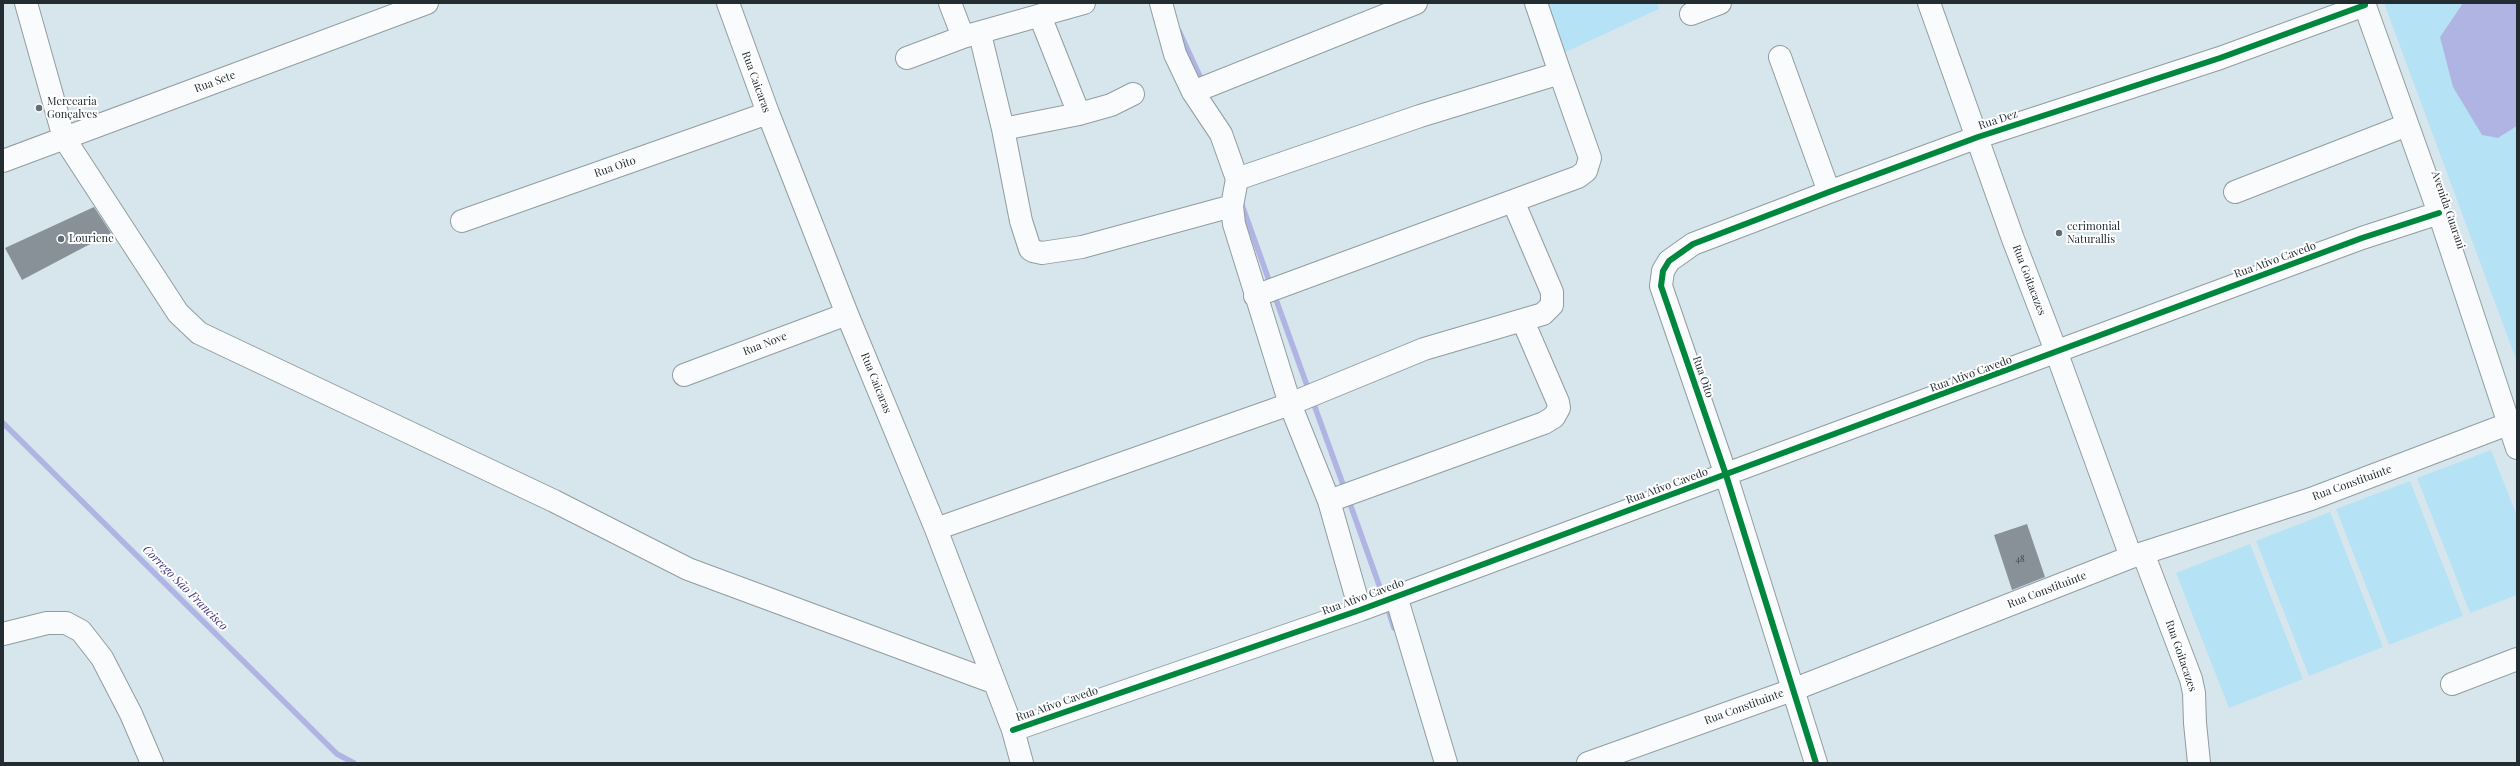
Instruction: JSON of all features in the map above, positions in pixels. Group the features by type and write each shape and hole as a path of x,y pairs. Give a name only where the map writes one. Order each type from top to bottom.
{"street":[{"path":"26,3 64,138 178,313 199,333 554,501 688,569 993,682"},
{"name":"Rua Sete","path":"3,161 427,3"},
{"name":"Rua Caicaras","path":"728,3 768,113 847,314 936,529 993,682 1013,730 1022,763"},
{"path":"950,3 972,35 1003,130 1021,221 1030,249 1042,254 1082,247 1232,206"},
{"path":"907,58 972,35 1084,3"},
{"path":"1161,3 1175,54 1193,92 1221,134 1237,179 1232,206 1234,224 1255,296 1290,404 1329,501 1360,610"},
{"path":"1193,92 1416,3"},
{"path":"1255,296 1578,177 1586,171 1590,158 1536,3"},
{"path":"1691,14 1720,3"},
{"name":"Rua Goitacazes","path":"1929,3 1978,137 2013,239 2056,351 2137,555 2191,679 2194,693 2199,763"},
{"name":"Rua Dez","path":"1661,286 1663,271 1669,261 1693,244 1978,137 2220,58 2364,4"},
{"name":"Avenida Guarani","path":"2364,4 2439,213 2517,448"},
{"path":"1040,16 1079,114"},
{"path":"1780,57 1829,192"},
{"path":"1237,179 1420,116 1524,82 1560,73"},
{"path":"1003,130 1079,114 1111,105 1133,94"},
{"name":"Rua Oito","path":"462,221 768,113"},
{"path":"2235,192 2407,125"},
{"path":"936,529 1290,404 1424,349 1523,321 1549,311 1554,301 1513,201"},
{"name":"Rua Ativo Cavedo","path":"1013,730 1360,610 2056,351 2355,241 2439,213"},
{"name":"Rua Oito","path":"1661,286 1726,475 1773,630 1795,689 1816,763"},
{"name":"Rua Nove","path":"684,375 847,314"},
{"path":"1329,501 1544,423 1554,417 1559,408 1558,402 1523,321"},
{"name":"Rua Constituinte","path":"1588,763 1795,689 2137,555 2311,498 2508,424"},
{"path":"1396,596 1446,763"},
{"path":"13,631 66,623 81,631 102,658 131,714 152,763"},
{"path":"2452,684 2517,659"}],"shaded area":[{"path":"1545,3 1657,3 1659,9 1561,54"},
{"path":"2384,3 2463,3 2440,37 2498,138 2517,126 2517,362"},
{"path":"2463,3 2517,3 2517,126 2498,138 2482,135 2453,87 2440,37"},
{"path":"2491,450 2517,516 2517,595 2470,613 2417,478"},
{"path":"2410,481 2463,616 2389,645 2336,509"},
{"path":"2330,512 2383,647 2309,676 2256,541"},
{"path":"2250,544 2303,679 2229,708 2176,573"}],"building":[{"name":"Louriene","path":"94,207 111,233 22,280 5,248"},
{"path":"2027,524 2045,577 2012,590 1994,535"}],"waterway":[{"path":"1179,31 1203,83"},
{"path":"1242,205 1271,286"},
{"path":"1274,294 1309,391"},
{"path":"1312,399 1345,490"},
{"name":"Corrego São Francisco","path":"3,423 337,754 354,763"},
{"path":"1348,498 1383,596"},
{"path":"1386,604 1394,628"}],"cycle path":[{"path":"1816,763 1726,475 1661,286 1663,271 1669,261 1693,244 1978,137 2220,58 2365,5"},
{"path":"1013,730 1360,610 2362,238 2439,213"}],"place":[{"name":"Mercearia Gonçalves","path":"39,108"},
{"name":"cerimonial Naturallis","path":"2059,233"},
{"name":"Louriene","path":"61,239"}]}
